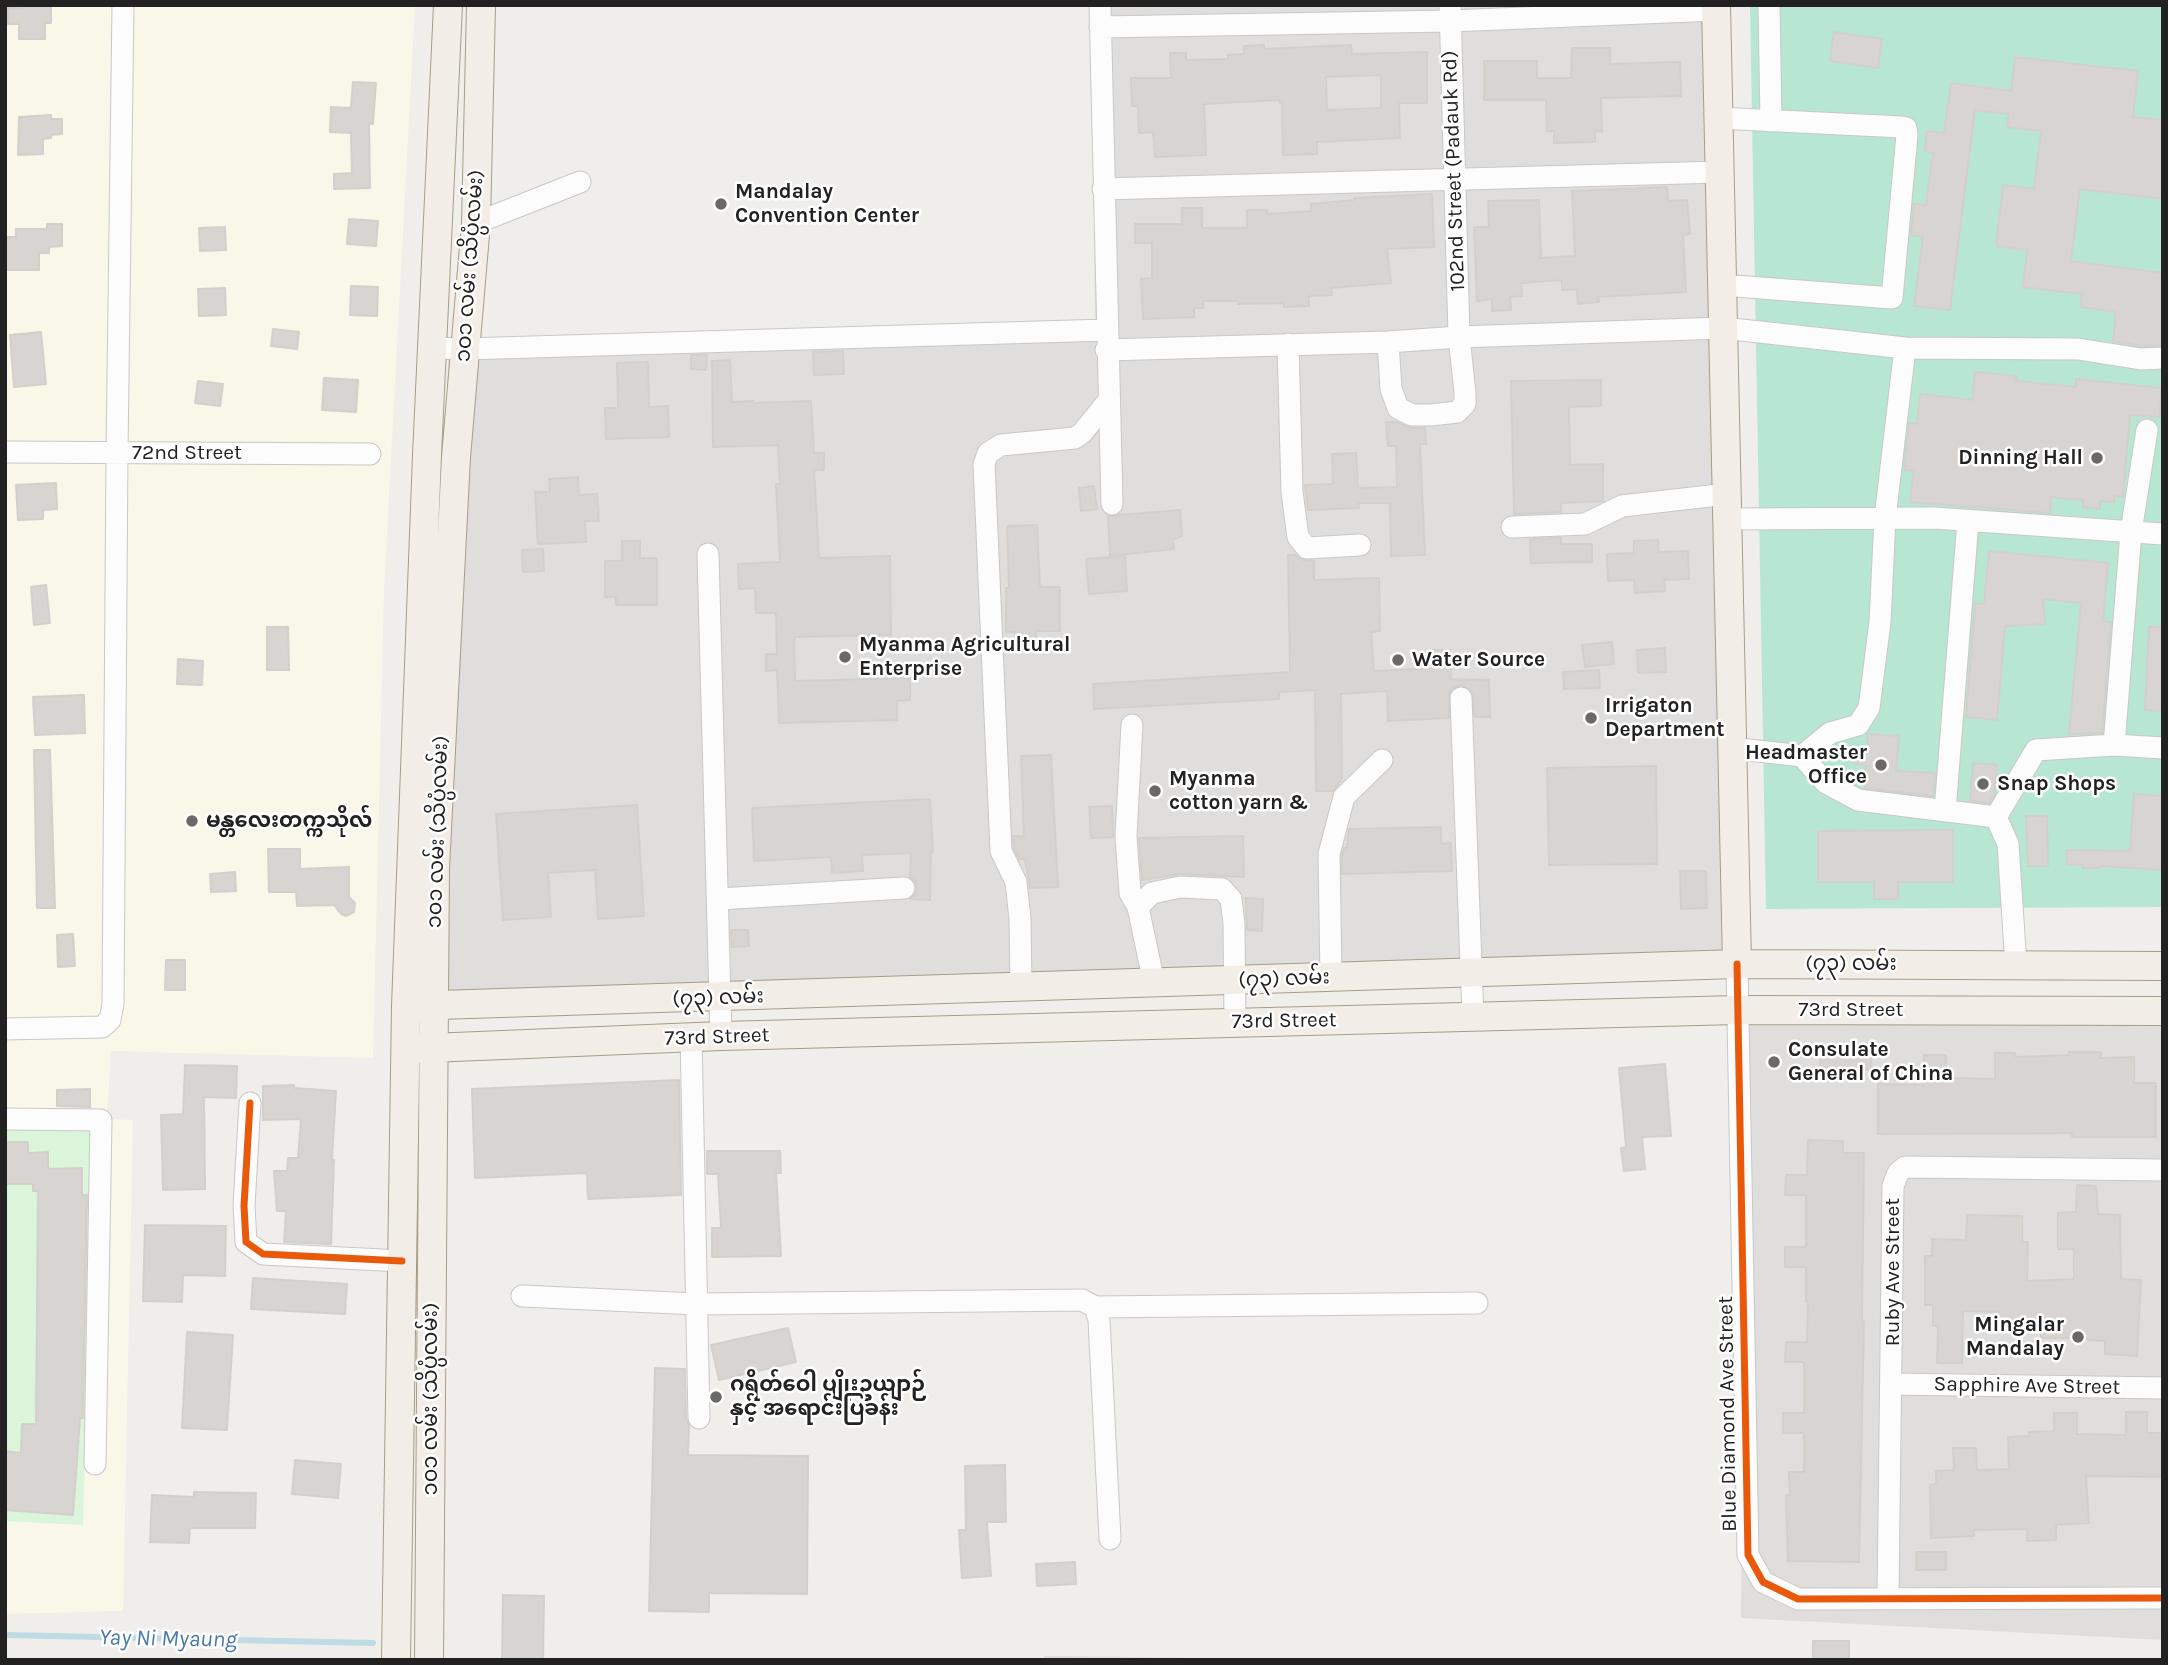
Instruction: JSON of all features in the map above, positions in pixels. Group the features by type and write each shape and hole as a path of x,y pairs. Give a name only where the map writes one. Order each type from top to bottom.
{"main road":[{"name":"၁၀၁ လမ်း (သိပ္ပံလမ်း)","path":"429,1660 419,1005 427,455 448,5"},
{"name":"၁၀၁ လမ်း (သိပ္ပံလမ်း)","path":"419,1005 435,868 456,457 476,223 481,5"},
{"path":"1716,8 1737,964"},
{"path":"427,455 456,457"},
{"name":"(၇၃) လမ်း","path":"419,1005 722,998 1737,964 2163,966"},
{"path":"2016,1009 2017,965"},
{"name":"73rd Street","path":"419,1048 721,1036 1737,1010 2163,1011"},
{"name":"၁၀၁ လမ်း (သိပ္ပံလမ်း)","path":"396,1660 402,1261 419,1048"}],"street":[{"path":"5,1029 102,1027 110,1020 114,1004 123,5"},
{"path":"1100,5 1112,504"},
{"path":"1769,5 1771,121"},
{"path":"1100,27 1450,13 1716,8"},
{"name":"102nd Street (Padauk Rd)","path":"1388,342 1391,389 1398,408 1412,415 1431,415 1457,412 1465,404 1459,337 1450,13"},
{"path":"447,43 480,43"},
{"path":"1718,118 1906,128 1892,298 1722,285"},
{"path":"1103,189 1720,172"},
{"path":"476,223 580,182"},
{"path":"432,348 1106,340 1288,344 1723,328 1905,348 2078,349 2141,359 2163,358"},
{"path":"1288,344 1292,492 1298,537 1307,548 1360,545"},
{"path":"1802,756 1830,733 1858,725 1869,708 1880,622 1885,518 1905,348"},
{"path":"1021,988 1017,882 1001,851 984,464 988,453 1001,445 1074,438 1082,433 1108,401"},
{"path":"2114,746 2131,532 2147,429"},
{"name":"72nd Street","path":"5,452 370,454"},
{"path":"1512,527 1585,524 1622,506 1727,506 2163,534"},
{"path":"1945,811 1968,520"},
{"path":"708,554 721,1036"},
{"path":"1461,698 1473,1017"},
{"path":"1132,725 1126,836 1130,893 1138,907 1154,983"},
{"path":"1996,817 2036,750 2114,746 2163,748"},
{"path":"1732,748 1802,756 1826,783 1858,800 1996,817"},
{"path":"1331,977 1329,854 1344,797 1382,760"},
{"path":"1996,817 2008,844 2017,965"},
{"path":"1138,907 1152,893 1180,887 1222,889 1231,899 1234,924 1235,1023"},
{"path":"719,899 904,888"},
{"name":"Blue Diamond Ave Street","path":"1737,964 1748,1555 1763,1583 1798,1599 2163,1598"},
{"path":"691,1037 699,1418"},
{"path":"250,1103 244,1206 246,1242 263,1254 402,1261"},
{"path":"5,1119 101,1120 95,1464"},
{"name":"Ruby Ave Street","path":"1888,1597 1895,1178 1905,1167 2163,1170"},
{"path":"522,1296 697,1304 1082,1300 1095,1307 1477,1303"},
{"path":"1095,1307 1099,1320 1110,1539"},
{"name":"Sapphire Ave Street","path":"1892,1384 2163,1388"}],"shaded area":[{"name":"မန္တလေးတက္ကသိုလ်","path":"5,5 415,5 384,591 373,1058 111,1051 107,1119 133,1120 123,1611 5,1614"},
{"path":"1092,5 1709,5 1724,955 422,996 449,340 1095,333"},
{"path":"2163,1006 2163,1640 1741,1618 1747,1015"},
{"path":"1044,1656 1068,1656 1330,1660 1043,1660"}],"green space":[{"path":"1750,5 2163,5 2163,907 1766,909"},
{"path":"5,1127 93,1127 83,1525 5,1521"}],"building":[{"path":"21,5 51,5 51,23 45,23 45,39 19,39 19,24 8,24 8,8 21,8"},
{"path":"1834,32 1882,39 1878,68 1830,61"},
{"path":"1264,45 1264,49 1351,45 1352,54 1427,52 1427,103 1399,103 1400,138 1317,142 1317,154 1283,155 1282,103 1279,100 1204,104 1206,155 1155,157 1153,132 1139,133 1138,106 1132,106 1131,78 1171,78 1170,53 1186,53 1186,60 1228,59 1228,55 1244,54 1244,46","holes":["1381,75 1381,108 1327,110 1326,77"]},
{"path":"1572,48 1610,48 1610,64 1680,62 1681,96 1601,98 1602,132 1595,130 1595,142 1554,143 1554,131 1547,131 1546,100 1484,100 1484,61 1537,61 1537,78 1571,78"},
{"path":"2015,57 2138,71 2133,117 2163,120 2163,199 2080,189 2071,261 2163,273 2163,345 2142,346 2113,341 2116,312 2081,307 2082,294 2023,287 2027,250 1996,246 2003,185 2034,189 2041,131 2007,127 2009,114 1975,110 1950,310 1914,306 1923,237 1911,235 1914,204 1926,205 1933,153 1925,151 1927,131 1944,133 1951,83 2011,91"},
{"path":"353,82 376,83 373,124 369,124 370,188 334,189 334,174 352,173 351,133 330,132 331,107 351,108"},
{"path":"51,115 51,119 62,119 62,134 43,139 43,154 18,155 19,117"},
{"path":"1667,187 1668,201 1687,200 1690,234 1683,235 1686,292 1598,297 1599,302 1578,304 1577,289 1562,290 1562,280 1521,283 1522,296 1510,297 1511,310 1492,311 1492,299 1477,301 1474,227 1489,227 1488,201 1539,200 1541,258 1575,256 1572,191"},
{"path":"1432,194 1434,247 1387,249 1391,283 1331,288 1332,295 1309,296 1309,306 1284,307 1284,303 1238,304 1238,301 1203,301 1203,308 1194,308 1194,317 1143,319 1141,279 1152,278 1152,243 1135,243 1135,224 1182,224 1182,208 1202,208 1202,228 1247,228 1247,210 1267,210 1267,214 1311,211 1311,204 1354,198"},
{"path":"349,219 378,221 376,246 347,244"},
{"path":"47,224 62,224 62,246 49,247 49,253 39,253 39,270 5,270 5,237 16,237 16,229 47,229"},
{"path":"225,227 226,250 200,251 199,228"},
{"path":"351,286 378,287 377,316 350,315"},
{"path":"225,288 226,315 199,316 198,289"},
{"path":"273,329 299,332 297,349 271,346"},
{"path":"41,332 46,384 14,387 10,335"},
{"path":"843,351 844,374 814,375 813,352"},
{"path":"691,355 707,355 706,370 691,369"},
{"path":"730,360 732,402 811,401 814,453 824,453 824,470 814,470 819,558 890,556 891,635 794,637 795,681 910,678 910,700 897,701 897,720 779,723 777,670 766,671 766,654 777,654 776,613 756,613 755,588 739,589 738,564 780,562 776,484 780,484 778,445 713,447 712,361"},
{"path":"648,362 649,407 668,406 669,437 606,439 605,408 618,408 617,363"},
{"path":"1975,372 2017,376 2016,381 2076,387 2076,379 2161,388 2160,417 2130,415 2123,497 2114,496 2114,502 2100,501 2100,509 2083,507 2083,500 2051,497 2050,513 1910,502 1914,471 1904,470 1909,423 1917,424 1920,394 1972,400"},
{"path":"324,378 358,380 356,412 322,410"},
{"path":"1601,380 1601,406 1569,407 1570,465 1603,464 1603,501 1561,503 1561,512 1514,514 1511,381"},
{"path":"198,381 223,384 220,406 195,403"},
{"path":"1386,422 1396,422 1411,428 1425,428 1426,444 1420,444 1425,555 1391,556 1390,503 1358,503 1359,508 1308,510 1305,485 1333,484 1332,454 1356,453 1358,488 1397,487 1396,446 1388,446"},
{"path":"578,477 579,495 597,494 599,521 585,521 586,542 538,544 535,492 550,492 549,479"},
{"path":"56,483 57,509 43,510 43,519 18,520 16,485"},
{"path":"1094,486 1097,509 1081,511 1079,488"},
{"path":"1180,510 1182,536 1173,539 1174,549 1110,556 1108,516"},
{"path":"1037,525 1040,587 1060,587 1060,631 1036,631 1036,650 1016,649 1015,632 1006,632 1006,588 1009,588 1007,526"},
{"path":"1561,538 1561,544 1592,544 1592,562 1531,563 1530,539"},
{"path":"1658,540 1659,552 1688,551 1689,579 1664,580 1665,591 1635,593 1634,580 1608,581 1607,554 1634,553 1634,541"},
{"path":"622,541 640,541 640,558 657,558 657,605 616,605 616,597 605,597 605,561 622,561"},
{"path":"543,549 544,571 523,572 522,550"},
{"path":"1989,551 2108,563 2103,621 2111,622 2102,733 2069,734 2081,603 2043,599 2045,624 2005,626 1997,720 1966,717 1975,603 1984,604"},
{"path":"1288,555 1314,561 1314,580 1379,578 1380,631 1371,632 1374,671 1433,668 1432,650 1450,650 1451,679 1489,680 1490,717 1475,717 1472,692 1461,685 1449,693 1449,718 1388,721 1387,691 1341,694 1342,779 1333,791 1316,791 1315,690 1279,692 1279,699 1094,709 1093,684 1290,672"},
{"path":"1125,556 1127,591 1089,594 1086,559"},
{"path":"46,585 50,623 34,625 31,587"},
{"path":"267,627 288,627 289,670 267,670"},
{"path":"2149,627 2163,627 2163,711 2145,710"},
{"path":"1612,642 1614,664 1585,667 1582,645"},
{"path":"1665,648 1666,672 1638,673 1637,650"},
{"path":"178,659 203,661 202,685 177,684"},
{"path":"1599,670 1600,688 1564,689 1563,672"},
{"path":"84,695 85,733 35,735 33,697"},
{"name":"Headmaster Office","path":"1868,734 1899,736 1896,771 1935,773 1933,796 1865,788 1866,765 1854,764 1856,748 1867,749"},
{"path":"34,750 50,750 55,908 37,908"},
{"path":"1051,755 1058,887 1030,888 1025,859 1019,859 1013,836 1024,836 1021,756"},
{"name":"Snap Shops","path":"1973,763 1997,765 1994,795 1989,803 1970,801"},
{"path":"1656,766 1657,864 1549,865 1547,768"},
{"path":"2134,794 2163,796 2163,870 2101,866 2083,868 2083,865 2067,864 2067,850 2130,851"},
{"path":"930,799 933,852 930,900 910,899 917,888 910,877 911,853 862,855 863,871 832,873 831,857 754,861 752,808"},
{"path":"637,805 644,916 598,919 595,870 548,873 551,917 503,920 496,814"},
{"path":"1112,806 1113,837 1091,838 1089,807"},
{"path":"2026,816 2047,816 2048,866 2028,866"},
{"path":"1441,827 1441,844 1451,843 1452,871 1342,874 1342,856 1344,848 1347,848 1349,829"},
{"path":"1953,830 1953,882 1898,882 1898,899 1874,899 1874,882 1818,882 1818,831"},
{"path":"1243,836 1244,877 1180,874 1142,880 1139,838"},
{"path":"268,849 300,849 300,869 349,867 349,897 355,903 354,912 346,916 334,905 297,906 296,892 269,892"},
{"path":"1680,871 1706,871 1707,908 1681,909"},
{"path":"235,872 236,891 211,892 210,874"},
{"path":"1246,898 1263,899 1262,931 1247,930"},
{"path":"731,930 748,930 749,946 732,947"},
{"path":"73,934 75,966 58,967 57,935"},
{"path":"166,960 185,960 185,990 165,990"},
{"path":"1821,1047 1872,1051 1871,1070 1820,1067"},
{"path":"2069,1052 2101,1052 2101,1058 2134,1057 2134,1083 2156,1083 2156,1137 2072,1137 2072,1133 1878,1134 1878,1084 1924,1085 1924,1055 1946,1055 1946,1078 1995,1079 1995,1053 2015,1053 2015,1057 2069,1055"},
{"path":"1665,1064 1671,1136 1642,1137 1645,1169 1624,1171 1621,1148 1626,1147 1619,1068"},
{"path":"185,1065 237,1066 236,1098 204,1097 205,1189 163,1190 161,1115 183,1114"},
{"path":"679,1080 681,1195 588,1199 587,1173 475,1178 472,1089"},
{"path":"294,1085 294,1088 336,1091 331,1244 284,1242 286,1211 277,1211 274,1171 287,1171 288,1158 298,1158 301,1119 263,1120 263,1086"},
{"path":"90,1089 90,1107 57,1106 57,1090"},
{"path":"1808,1140 1843,1141 1843,1153 1864,1153 1859,1562 1788,1561 1786,1495 1790,1495 1789,1472 1804,1472 1804,1433 1783,1433 1783,1413 1804,1413 1804,1362 1785,1362 1786,1342 1807,1342 1808,1302 1806,1267 1785,1267 1785,1247 1806,1247 1806,1195 1785,1195 1786,1175 1807,1175"},
{"path":"5,1142 28,1142 28,1153 48,1152 48,1169 82,1168 82,1195 87,1195 83,1418 80,1418 73,1515 5,1510 5,1451 21,1453 22,1424 36,1424 38,1191 33,1191 33,1184 5,1184"},
{"path":"707,1151 780,1151 781,1173 776,1173 781,1256 712,1257 712,1228 721,1228 718,1174 707,1174"},
{"path":"2077,1185 2096,1186 2098,1214 2120,1215 2121,1279 2141,1280 2137,1356 2105,1354 2105,1341 2088,1338 2041,1338 2041,1324 2035,1323 2035,1320 1999,1319 1999,1312 1963,1311 1962,1363 1937,1363 1938,1326 1933,1326 1933,1305 1925,1305 1925,1256 1932,1256 1932,1239 1966,1240 1967,1215 2022,1216 2022,1242 2028,1242 2027,1281 2074,1279 2074,1249 2058,1249 2058,1213 2076,1212"},
{"path":"145,1225 226,1226 225,1276 183,1275 182,1302 143,1301"},
{"path":"253,1278 347,1284 345,1314 251,1309"},
{"path":"788,1328 796,1362 719,1380 711,1345"},
{"path":"187,1332 233,1335 227,1430 182,1428"},
{"path":"655,1368 685,1369 688,1455 808,1456 807,1594 709,1593 709,1612 649,1611"},
{"path":"2126,1412 2147,1412 2147,1433 2163,1433 2163,1477 2086,1476 2089,1523 2056,1525 2056,1540 2027,1541 2027,1529 1973,1530 1974,1536 1931,1538 1930,1485 1936,1484 1936,1471 1954,1470 1953,1448 1976,1448 1977,1470 2009,1469 2008,1437 2029,1436 2029,1432 2054,1431 2054,1413 2077,1413 2077,1434 2126,1435"},
{"path":"295,1460 341,1464 338,1498 292,1494"},
{"path":"1005,1465 1006,1522 987,1522 991,1576 962,1578 959,1530 966,1530 965,1466"},
{"path":"194,1492 256,1493 255,1528 190,1528 189,1543 150,1542 152,1495 194,1497"},
{"path":"1916,1552 1946,1552 1946,1570 1916,1570"},
{"path":"1075,1562 1076,1584 1037,1586 1036,1564"},
{"path":"503,1595 544,1596 543,1660 502,1660"},
{"path":"1813,1641 1849,1641 1849,1660 1813,1660"}],"waterway":[{"name":"Yay Ni Myaung","path":"5,1635 373,1643"}],"cycle path":[{"path":"1737,964 1748,1555 1763,1582 1798,1599 2163,1598"},
{"path":"250,1103 244,1206 246,1242 263,1254 402,1261"}],"place":[{"name":"Mandalay Convention Center","path":"721,204"},
{"name":"Dinning Hall","path":"2097,458"},
{"name":"Myanma Agricultural Enterprise","path":"845,657"},
{"name":"Water Source","path":"1398,660"},
{"name":"Irrigaton Department","path":"1591,718"},
{"name":"Headmaster Office","path":"1881,765"},
{"name":"Snap Shops","path":"1983,784"},
{"name":"Myanma cotton yarn &","path":"1155,791"},
{"name":"မန္တလေးတက္ကသိုလ်","path":"192,821"},
{"name":"Consulate General of China","path":"1774,1062"},
{"name":"Mingalar Mandalay","path":"2078,1337"},
{"name":"ဂရိတ်ဝေါ ပျိုးဥယျာဉ် နှင့် အရောင်းပြခန်း","path":"716,1397"}]}
